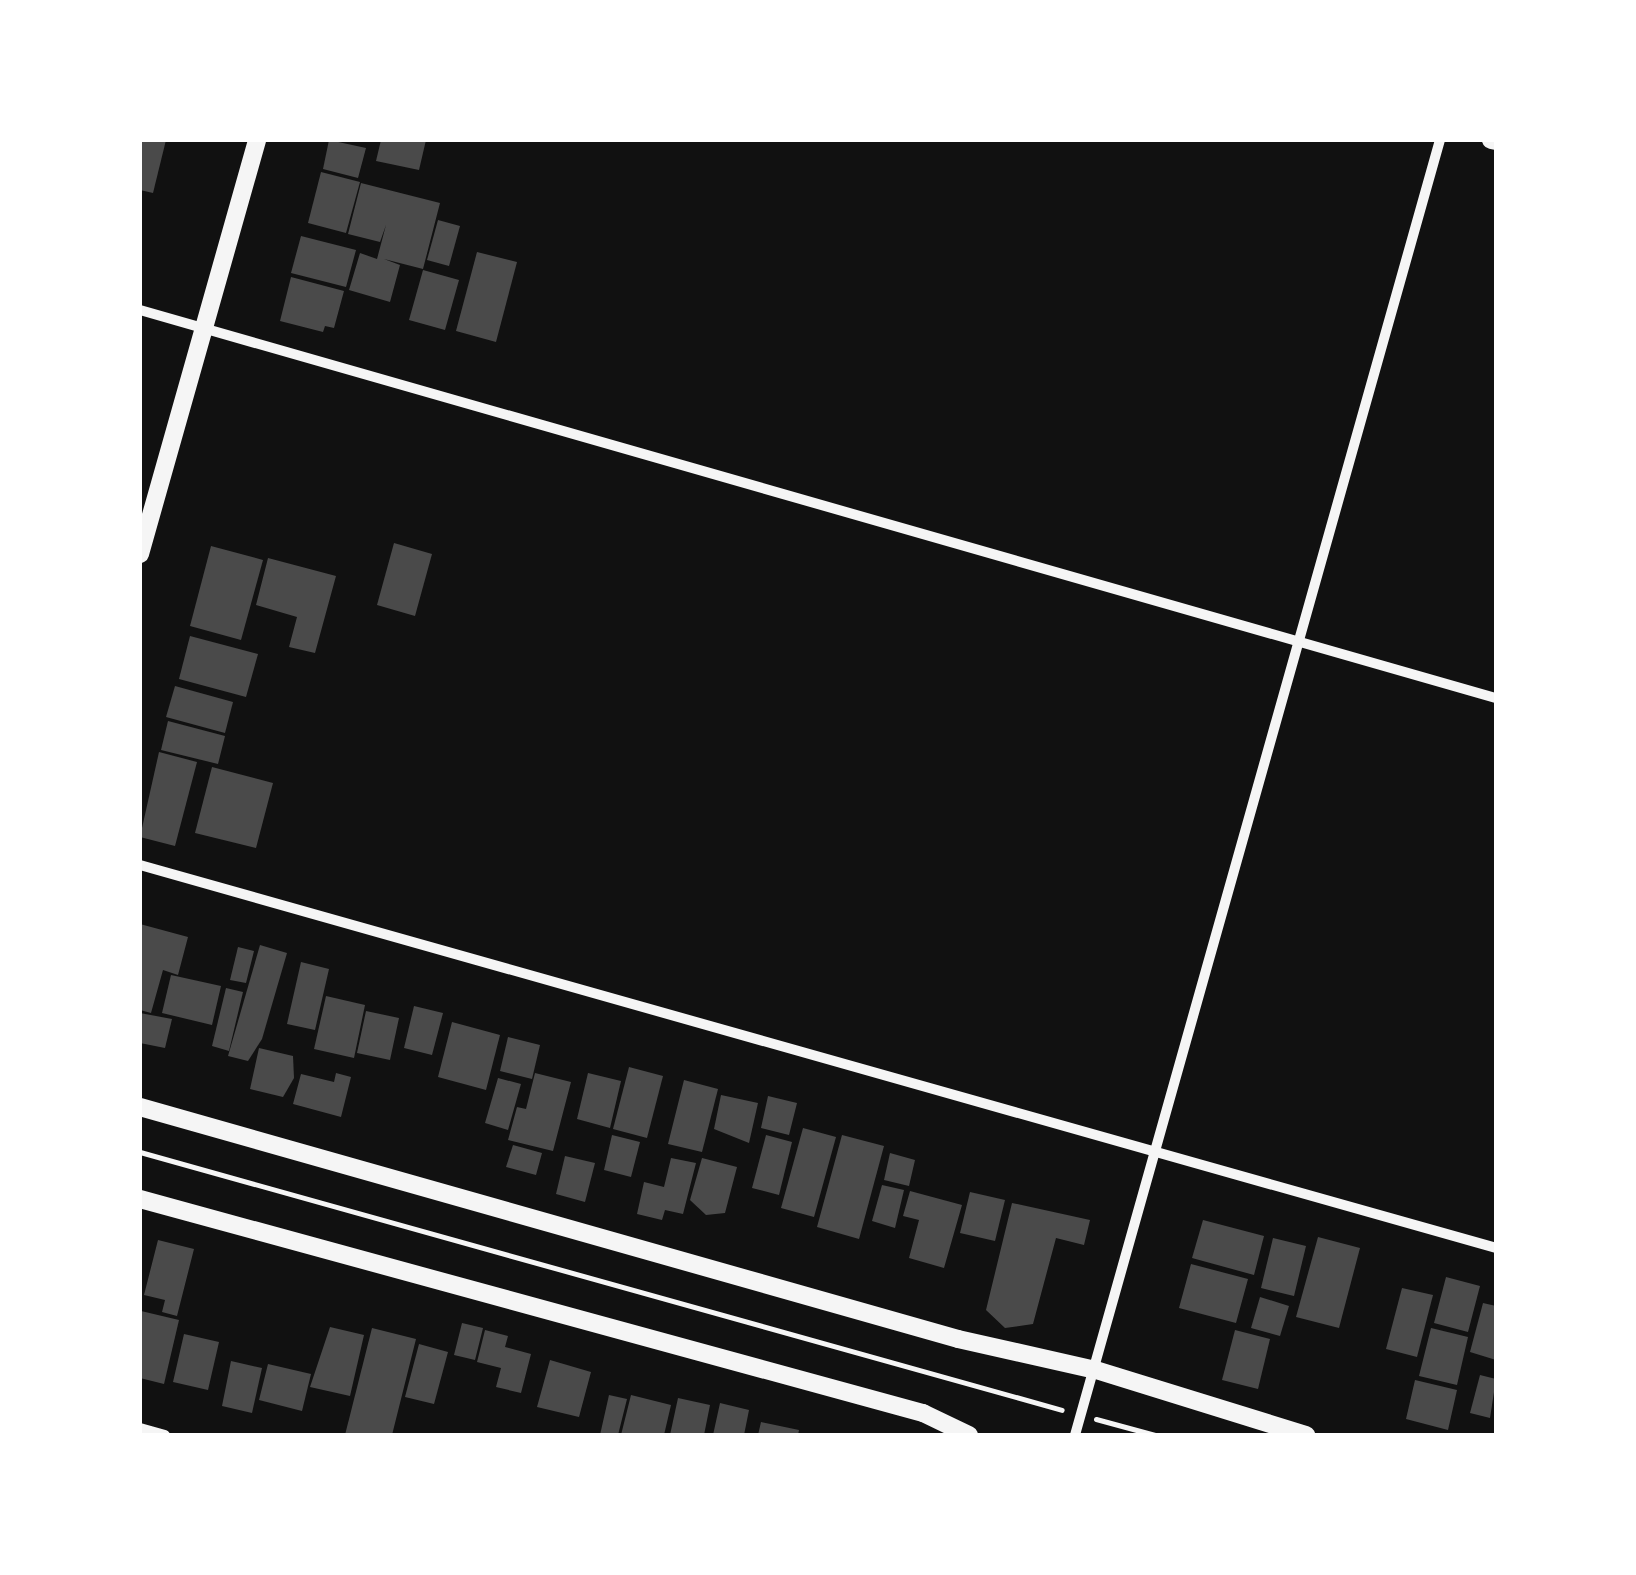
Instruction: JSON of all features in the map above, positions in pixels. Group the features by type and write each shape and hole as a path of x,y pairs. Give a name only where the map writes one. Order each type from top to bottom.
{"street":[{"path":"140,554 257,140"},
{"path":"1075,1435 1440,140"},
{"path":"140,310 1496,698"},
{"path":"140,864 1496,1248"},
{"path":"140,1107 958,1338 1096,1370 1306,1435"},
{"path":"140,1198 923,1413 969,1435"},
{"path":"140,1428 165,1435"}],"path":[{"path":"140,1152 1155,1435"}],"building":[{"path":"140,140 166,140 153,193 140,190"},
{"path":"329,140 366,148 358,178 323,169"},
{"path":"381,140 426,140 419,170 376,161"},
{"path":"321,172 360,182 346,233 308,223"},
{"path":"361,183 440,203 423,269 384,259 400,265 390,302 349,290 360,253 377,259 386,225 380,242 348,234"},
{"path":"438,220 460,226 449,266 427,260"},
{"path":"301,236 356,250 346,287 291,273"},
{"path":"477,252 517,262 496,342 456,331"},
{"path":"423,270 459,280 445,330 409,320"},
{"path":"291,277 344,291 334,328 325,326 323,332 280,321"},
{"path":"394,543 432,554 415,616 377,605"},
{"path":"211,546 263,560 241,640 190,626"},
{"path":"268,558 336,576 315,653 289,647 297,617 256,605"},
{"path":"190,636 258,654 246,697 179,679"},
{"path":"175,686 233,702 225,733 166,717"},
{"path":"168,721 225,736 218,764 161,750"},
{"path":"159,752 197,762 175,846 140,837"},
{"path":"212,767 273,783 256,848 195,833"},
{"path":"140,924 188,937 178,975 163,970 151,1013 140,1010"},
{"path":"260,945 287,953 262,1039 248,1061 228,1056"},
{"path":"238,947 254,951 246,983 230,980"},
{"path":"301,962 329,969 315,1030 287,1024"},
{"path":"171,975 221,986 212,1025 162,1013"},
{"path":"226,988 243,992 229,1051 212,1046"},
{"path":"326,996 365,1005 354,1058 314,1049"},
{"path":"414,1006 443,1013 432,1055 404,1048"},
{"path":"366,1011 399,1018 390,1060 357,1053"},
{"path":"140,1013 172,1019 165,1048 140,1043"},
{"path":"452,1022 500,1035 486,1090 438,1077"},
{"path":"508,1037 540,1045 532,1079 500,1071"},
{"path":"259,1048 293,1056 294,1078 283,1097 250,1089"},
{"path":"629,1067 663,1076 647,1138 613,1129"},
{"path":"336,1073 351,1077 341,1117 293,1104 301,1074 334,1082"},
{"path":"535,1073 571,1082 553,1151 508,1140 517,1107 526,1109"},
{"path":"588,1073 621,1081 610,1128 577,1119"},
{"path":"498,1078 521,1084 508,1130 485,1123"},
{"path":"684,1080 718,1089 702,1152 668,1144"},
{"path":"721,1095 758,1103 749,1143 714,1129"},
{"path":"768,1096 797,1103 789,1135 761,1128"},
{"path":"803,1128 836,1137 814,1217 781,1208"},
{"path":"612,1135 640,1142 631,1177 604,1170"},
{"path":"766,1135 792,1142 779,1195 752,1188"},
{"path":"842,1135 884,1146 859,1239 817,1227"},
{"path":"513,1145 542,1153 536,1175 506,1167"},
{"path":"890,1153 915,1160 909,1186 884,1180"},
{"path":"565,1156 595,1163 585,1202 556,1194"},
{"path":"671,1158 696,1163 683,1214 665,1210 662,1220 637,1214 644,1182 664,1187"},
{"path":"702,1158 737,1167 725,1213 706,1215 690,1200"},
{"path":"882,1185 904,1190 895,1228 872,1221"},
{"path":"910,1191 962,1205 944,1268 909,1258 919,1220 903,1216"},
{"path":"970,1192 1005,1200 995,1241 960,1233"},
{"path":"1012,1203 1090,1220 1084,1245 1056,1238 1033,1324 1005,1328 986,1310"},
{"path":"1203,1220 1264,1236 1254,1275 1192,1258"},
{"path":"1318,1237 1360,1248 1339,1328 1296,1317"},
{"path":"1273,1238 1306,1246 1294,1296 1261,1288"},
{"path":"158,1240 194,1249 177,1316 162,1312 165,1300 144,1295"},
{"path":"1191,1264 1248,1279 1236,1323 1179,1308"},
{"path":"1446,1277 1480,1286 1468,1332 1434,1323"},
{"path":"1402,1288 1433,1295 1417,1357 1386,1349"},
{"path":"1260,1297 1289,1306 1280,1336 1251,1328"},
{"path":"1483,1303 1496,1306 1496,1360 1470,1352"},
{"path":"141,1311 179,1320 164,1384 140,1378"},
{"path":"462,1323 483,1328 475,1360 454,1355"},
{"path":"330,1327 364,1335 350,1396 310,1387"},
{"path":"372,1328 416,1339 392,1435 345,1435"},
{"path":"1431,1328 1468,1337 1457,1385 1419,1376"},
{"path":"485,1330 508,1336 505,1347 531,1354 521,1393 496,1387 501,1368 477,1362"},
{"path":"1235,1330 1270,1339 1258,1389 1222,1380"},
{"path":"184,1334 219,1342 208,1390 173,1382"},
{"path":"419,1344 448,1352 434,1404 405,1397"},
{"path":"550,1360 591,1372 579,1417 537,1407"},
{"path":"231,1361 262,1368 252,1413 222,1406"},
{"path":"268,1364 311,1374 302,1411 259,1400"},
{"path":"1480,1375 1496,1379 1490,1418 1470,1413"},
{"path":"1415,1380 1457,1390 1448,1430 1406,1419"},
{"path":"609,1395 627,1399 618,1435 600,1435"},
{"path":"631,1395 671,1405 664,1435 621,1435"},
{"path":"678,1398 710,1405 704,1435 670,1435"},
{"path":"720,1403 749,1410 744,1435 713,1435"},
{"path":"761,1422 799,1430 798,1435 758,1435"}]}
